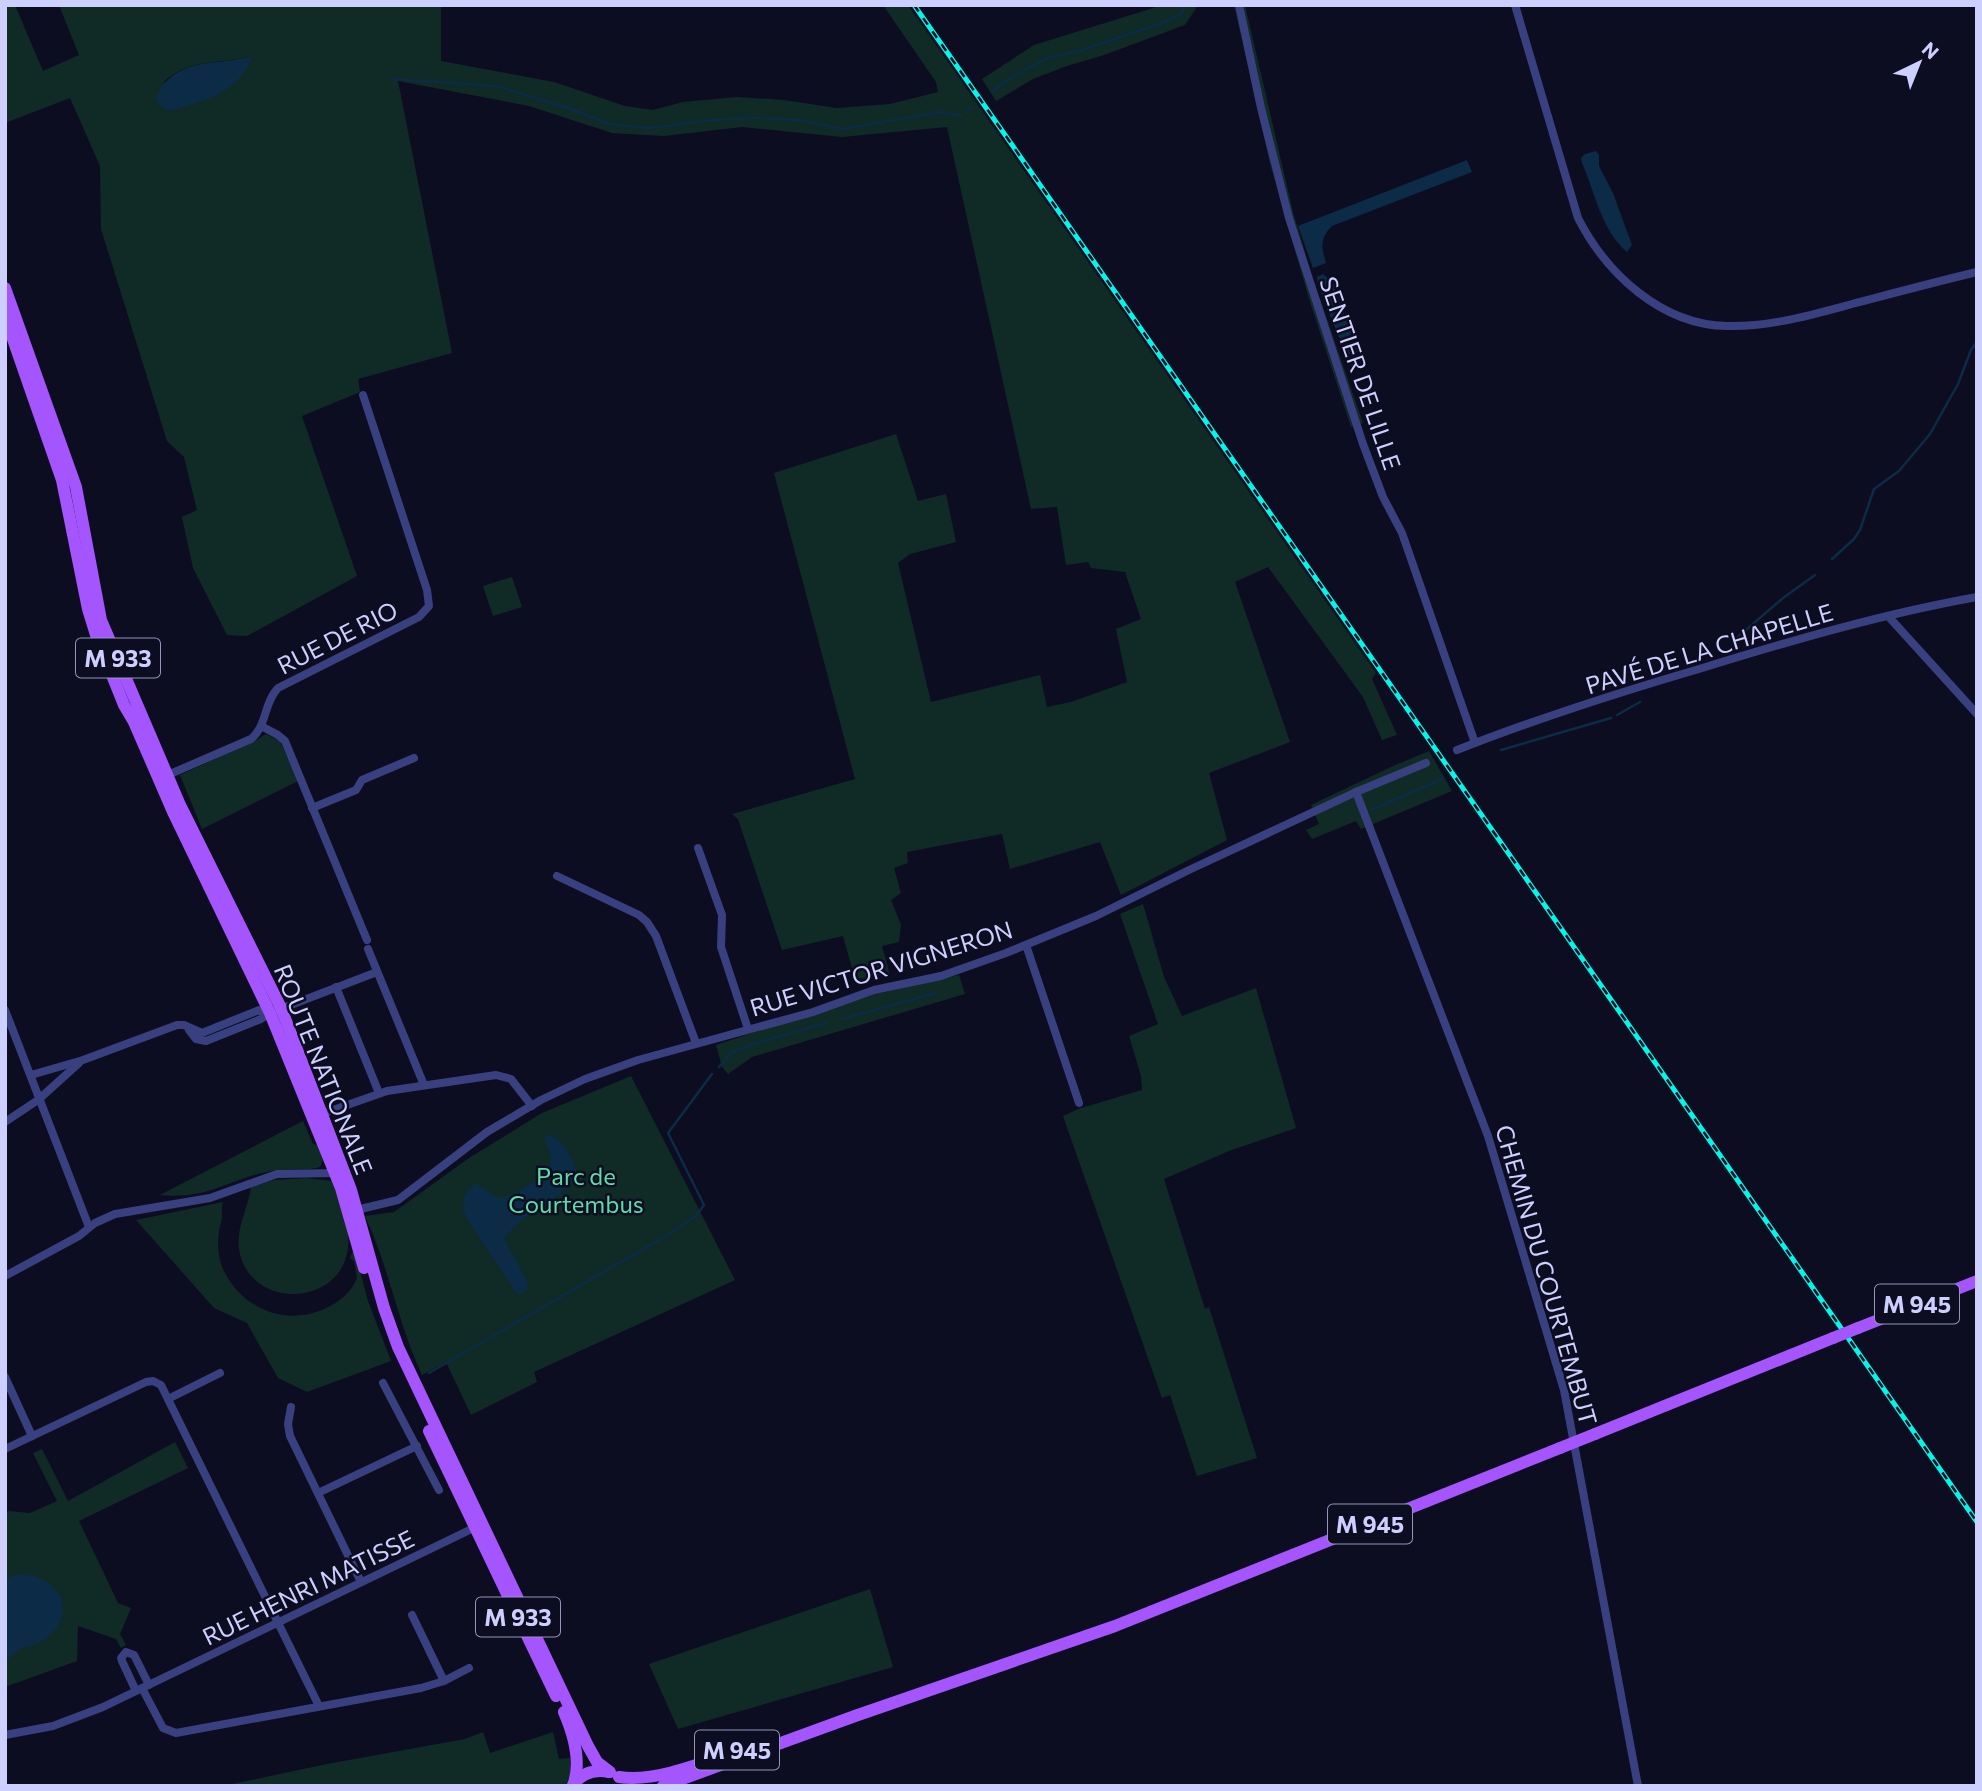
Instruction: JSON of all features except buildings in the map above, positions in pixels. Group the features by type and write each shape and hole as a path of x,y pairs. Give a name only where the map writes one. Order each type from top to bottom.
{"main road":[{"name":"ROUTE NATIONALE","path":"5,288 8,312 65,491 92,623 124,705 208,865 276,1011 340,1172 392,1332 569,1724 577,1768 573,1786"},
{"name":"M 945","path":"663,1786 1115,1626 1977,1281"},
{"name":"ROUTE NATIONALE","path":"479,1526 588,1746 597,1762 619,1778"},
{"name":"M 945","path":"619,1778 669,1773 784,1735 855,1716"},
{"path":"573,1786 587,1773 599,1771 619,1778"}],"street":[{"name":"SENTIER DE LILLE","path":"1239,5 1274,161 1300,253 1363,444 1383,496 1404,538 1475,743"},
{"path":"1515,5 1564,176 1583,228 1599,254 1616,273 1633,288 1675,315 1727,326 1772,324 1977,272"},
{"name":"RUE DE RIO","path":"261,726 272,694 278,688 419,617 429,607 427,590 363,395"},
{"path":"1927,606 1977,592"},
{"name":"PAVÉ DE LA CHAPELLE","path":"1457,750 1616,693 1773,646 1927,606 1977,597"},
{"path":"1888,616 1977,714"},
{"path":"163,778 251,739 261,726 285,741 424,1085"},
{"path":"312,808 356,790 362,780 414,758"},
{"name":"RUE VICTOR VIGNERON","path":"353,1211 398,1200 470,1143 532,1105 610,1069 813,1012 874,990 941,976 1026,945 1096,916 1356,792 1426,763"},
{"name":"CHEMIN DU COURTEMBUT","path":"1356,792 1488,1136 1564,1391 1637,1786"},
{"path":"698,848 722,915 721,947 748,1029"},
{"path":"557,876 639,915 648,922 656,936 696,1043"},
{"path":"1026,945 1079,1103"},
{"path":"31,1075 83,1060 177,1025 187,1026 196,1039 206,1041 377,972"},
{"path":"336,987 379,1093"},
{"path":"5,1010 89,1227"},
{"path":"5,1122 38,1100 83,1060"},
{"path":"318,1115 379,1093 501,1075 516,1083 532,1105"},
{"path":"5,1276 115,1214 210,1198 278,1174 340,1172"},
{"path":"168,1399 220,1373"},
{"path":"5,1377 32,1436"},
{"path":"5,1449 149,1381 161,1385 319,1706"},
{"path":"383,1383 439,1490"},
{"path":"291,1407 288,1424 290,1436 361,1582"},
{"path":"318,1493 417,1446"},
{"name":"RUE HENRI MATISSE","path":"5,1734 32,1731 73,1720 479,1526"},
{"path":"412,1615 444,1681"},
{"path":"143,1688 160,1725 171,1733 421,1688 444,1681 469,1668"}],"green space":[{"path":"15,5 43,71 79,55 59,5 441,5 441,61 554,82 625,106 653,110 683,102 737,97 784,100 836,108 890,104 938,92 936,82 883,5 908,5 1376,673 1372,679 1397,735 1382,740 1363,697 1268,567 1235,582 1290,742 1209,773 1227,840 1121,895 1100,842 1010,869 1002,834 907,852 908,863 894,868 901,893 891,900 901,925 899,942 882,946 890,975 855,979 843,936 782,950 738,819 732,814 855,779 774,473 896,434 918,501 946,494 956,542 910,554 898,563 931,702 1040,675 1047,707 1071,702 1127,682 1116,629 1141,619 1125,572 1091,568 1088,562 1066,565 1057,507 1031,509 947,127 842,137 742,127 664,136 612,133 529,106 398,81 452,353 358,379 360,392 302,416 357,576 247,636 227,635 193,568 182,517 197,510 184,457 167,441 101,229 100,166 70,98 5,123 5,8","holes":["248,57 163,83 172,75 192,66"]},
{"path":"1163,5 1198,5 1185,25 1033,79 996,101 982,79 1034,45"},
{"path":"1234,5 1245,5 1293,212 1312,276 1363,423 1351,427 1309,299 1270,164"},
{"path":"512,577 522,607 493,616 483,586"},
{"path":"266,734 280,741 298,781 202,829 180,775"},
{"path":"1429,751 1452,791 1361,829 1356,821 1312,839 1306,830 1319,824 1311,805"},
{"path":"1143,904 1164,977 1182,1016 1256,988 1296,1128 1229,1151 1164,1179 1205,1309 1209,1307 1257,1458 1197,1476 1170,1395 1162,1398 1063,1116 1142,1090 1141,1076 1129,1036 1158,1024 1120,914"},
{"path":"959,975 965,994 752,1057 728,1074 722,1067 716,1045 858,998"},
{"name":"Parc de Courtembus","path":"631,1076 735,1280 534,1372 537,1382 471,1415 446,1362 422,1375 365,1216 394,1212 469,1158 542,1113"},
{"path":"303,1121 313,1144 320,1145 324,1156 320,1167 271,1171 205,1192 177,1196 160,1195"},
{"path":"307,1178 332,1181 346,1222 348,1248 342,1268 329,1282 313,1291 294,1294 276,1291 259,1283 246,1269 239,1249 239,1233 251,1187 274,1180"},
{"path":"223,1202 218,1246 223,1269 242,1296 270,1312 301,1315 317,1312 340,1300 357,1278 354,1261 350,1258 354,1248 368,1301 391,1361 307,1392 278,1378 247,1323 214,1308 136,1220"},
{"path":"175,1442 188,1468 79,1521 118,1603 131,1608 120,1634 126,1645 121,1648 116,1639 78,1626 77,1661 5,1687 5,1514 9,1511 30,1513 57,1501 33,1453 42,1449 68,1501"},
{"path":"870,1589 893,1667 678,1729 649,1664"},
{"path":"483,1732 490,1753 553,1732 559,1759 570,1758 570,1780 564,1786 223,1786 465,1739"}],"water":[{"path":"249,57 252,60 244,73 217,95 170,111 159,105 156,97 164,84 184,69"},
{"path":"1596,151 1599,155 1599,166 1613,193 1632,245 1627,252 1605,222 1582,163 1581,158 1585,154"},
{"path":"1467,160 1472,172 1332,226 1323,243 1326,263 1313,268 1298,226"},
{"path":"1323,274 1332,282 1359,352 1346,355 1318,285 1317,277"},
{"path":"548,1134 568,1151 577,1176 560,1194 520,1222 504,1239 528,1282 527,1289 520,1295 516,1293 467,1219 463,1200 475,1183 498,1198 538,1178 545,1172 551,1160 544,1139"},
{"path":"18,1574 36,1577 51,1585 62,1601 63,1613 56,1629 47,1638 21,1649 5,1662 5,1579"}],"waterway":[{"path":"993,91 1047,58 1079,51 1167,21 1181,14 1185,5"},
{"path":"392,79 496,86 571,109 609,124 650,128 712,120 758,118 798,120 842,129 941,112 961,116"},
{"path":"967,111 972,107"},
{"path":"1832,559 1860,530 1874,489 1899,471 1930,434 1958,384 1971,350 1977,342"},
{"path":"1733,641 1783,598 1815,575"},
{"path":"1617,715 1640,702"},
{"path":"1501,750 1611,718"},
{"path":"1371,810 1442,779"},
{"path":"842,1019 935,993"},
{"path":"719,1067 732,1052 826,1023"},
{"path":"429,1373 696,1216 704,1205 668,1133 712,1074"}],"railway":[{"path":"914,5 1977,1522"}]}
